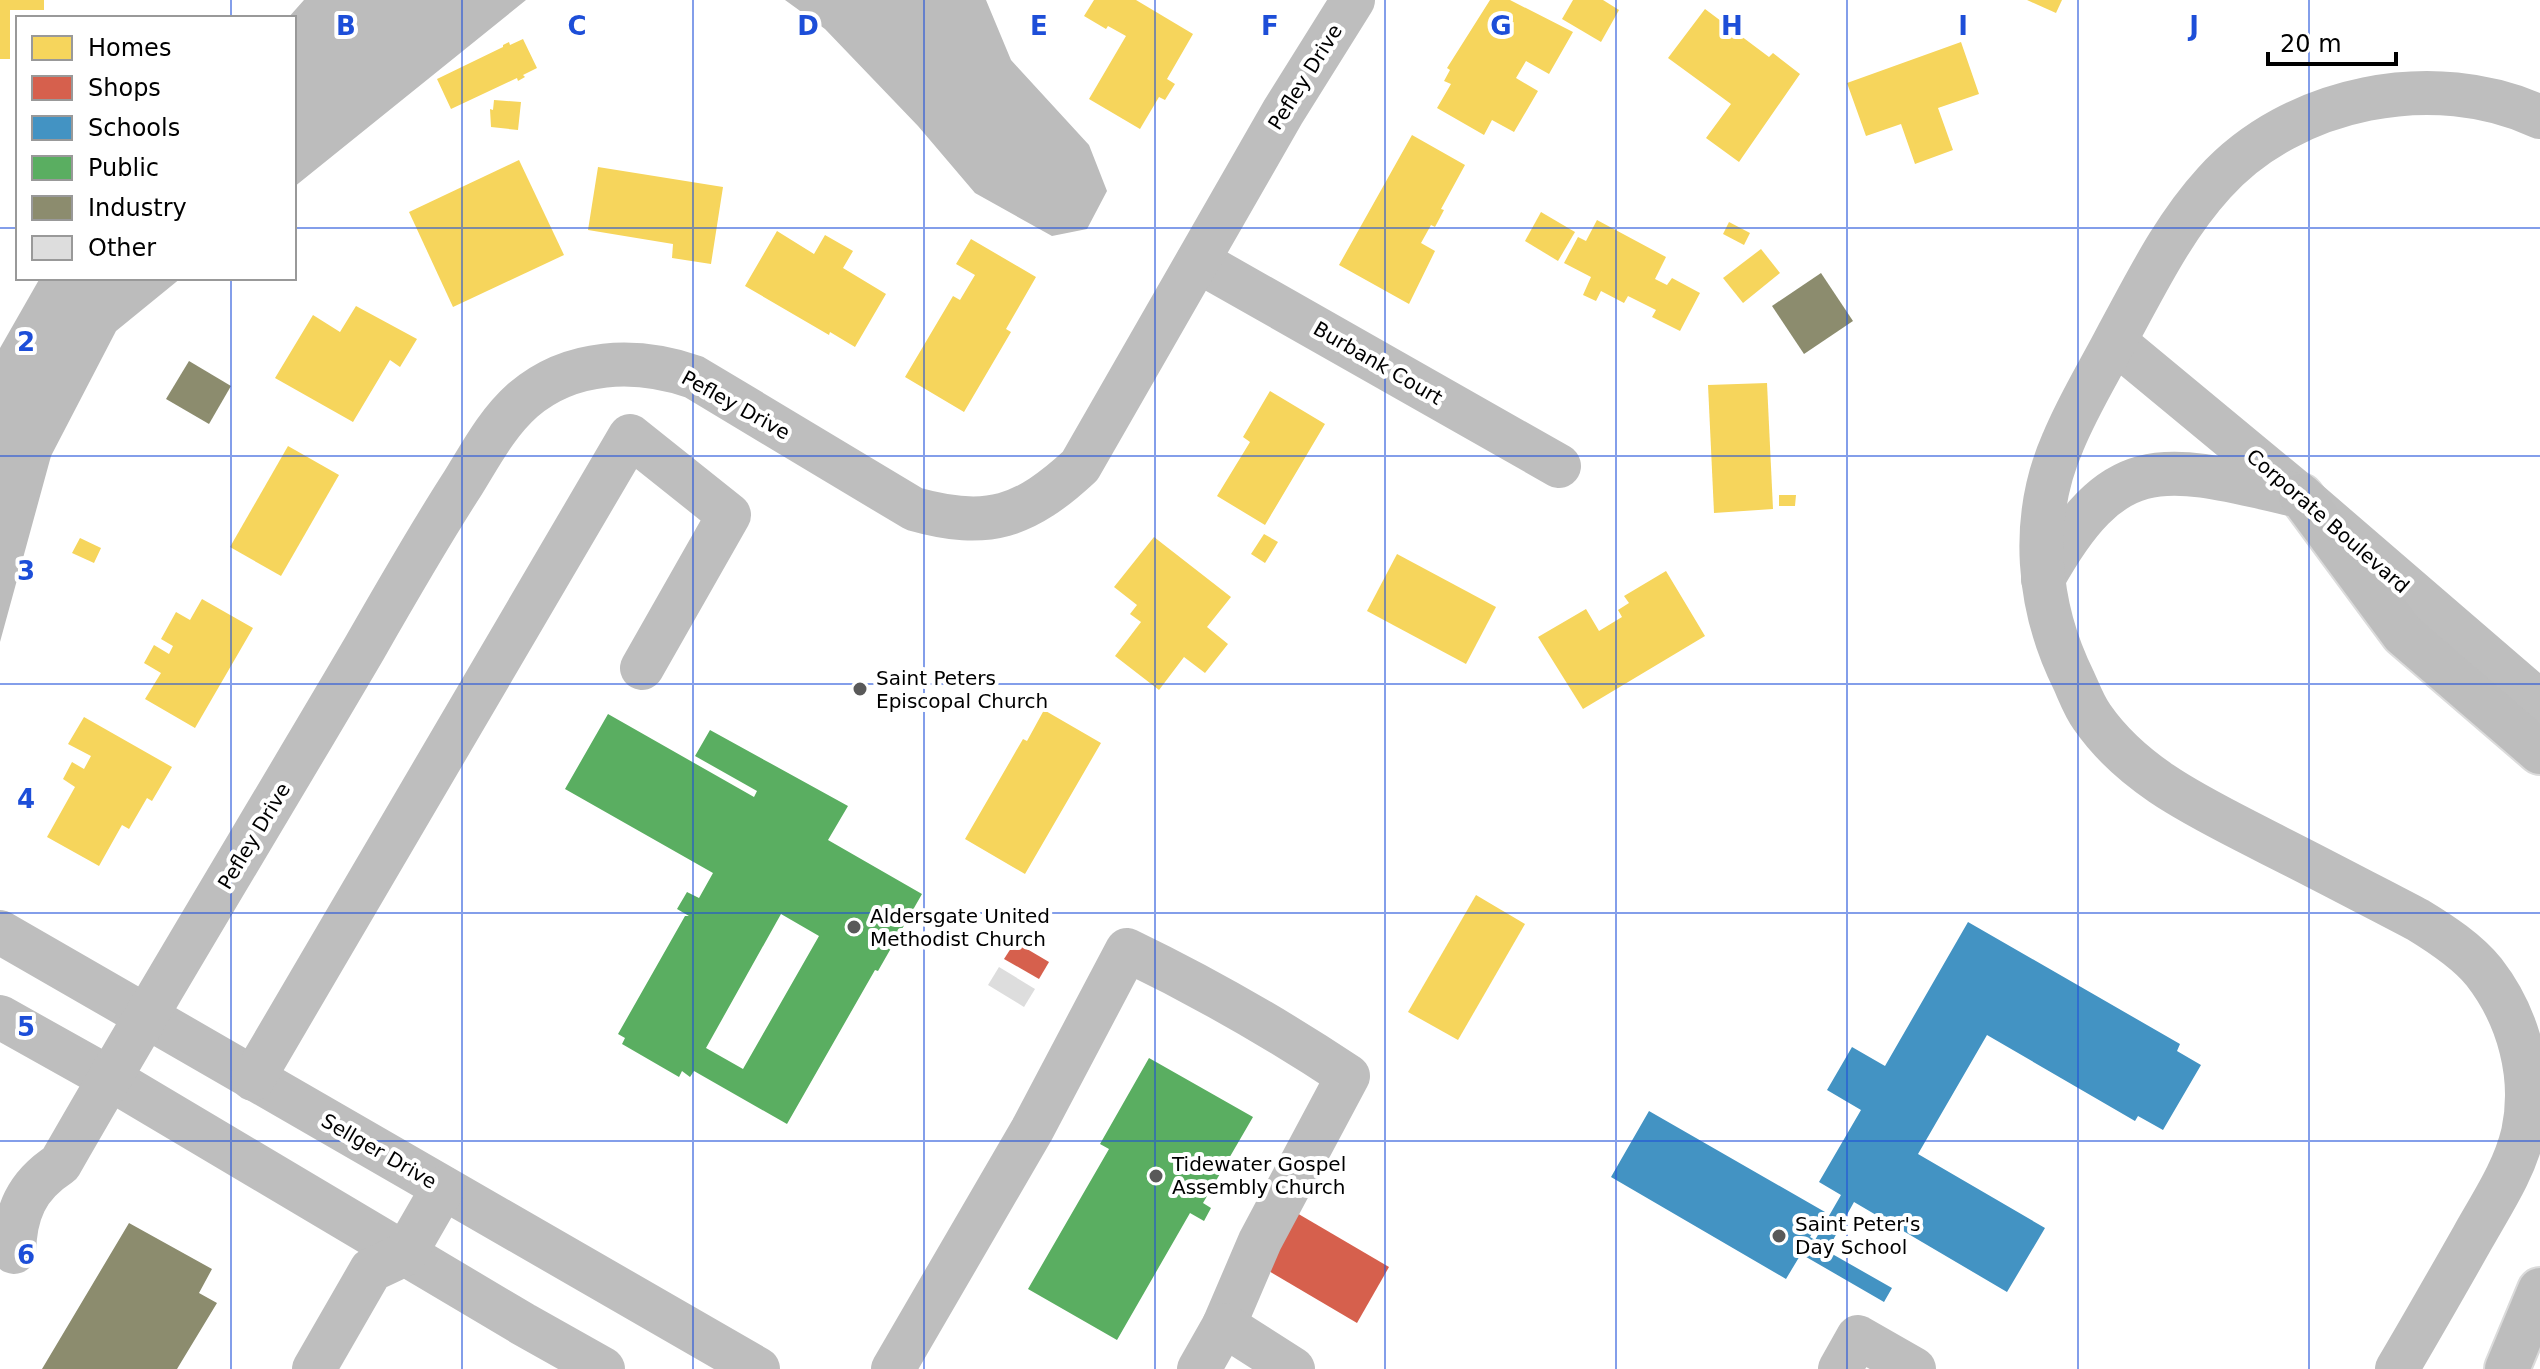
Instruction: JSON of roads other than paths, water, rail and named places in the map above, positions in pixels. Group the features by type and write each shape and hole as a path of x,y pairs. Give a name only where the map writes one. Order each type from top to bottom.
{"main road":[{"path":"2301,496 2403,634 2540,752"},
{"path":"2508,1369 2540,1290"},
{"path":"2508,1369 2540,1317"}],"street":[{"name":"Pefley Drive","path":"7,1264 39,1236 65,1189 60,1164 109,1078 431,533 501,422 524,399 559,378 598,366 630,363 671,369 694,377 914,509 944,518 982,519 1019,511 1052,492 1080,466 1283,112 1353,0"},
{"path":"2397,1369 2510,1172 2523,1133 2528,1094 2523,1050 2503,1000 2482,970 2444,936 2404,912 2171,791 2127,757 2091,716 2062,658 2047,609 2040,552 2046,497 2062,443 2172,236 2216,181 2259,145 2308,117 2361,100 2418,92 2475,96 2540,117"},
{"name":"Burbank Court","path":"1198,261 1559,466"},
{"name":"Corporate Boulevard","path":"2115,342 2301,496 2540,702"},
{"path":"253,1079 630,436 729,515 642,668"},
{"path":"2043,579 2064,541 2094,504 2124,483 2158,473 2192,473 2301,496"},
{"name":"Sellger Drive","path":"0,932 758,1369"},
{"path":"893,1369 1032,1130 1127,950 1190,980 1280,1031 1348,1076 1260,1241 1224,1325 1199,1369"},
{"path":"0,1017 603,1369"},
{"path":"314,1369 371,1270 405,1254 443,1188"},
{"path":"1224,1325 1293,1369"},
{"path":"1840,1369 1858,1337 1914,1369"}],"place":[{"name":"Saint Peters Episcopal Church","path":"860,689"},
{"name":"Aldersgate United Methodist Church","path":"854,927"},
{"name":"Tidewater Gospel Assembly Church","path":"1156,1176"},
{"name":"Saint Peter's Day School","path":"1779,1236"}]}
